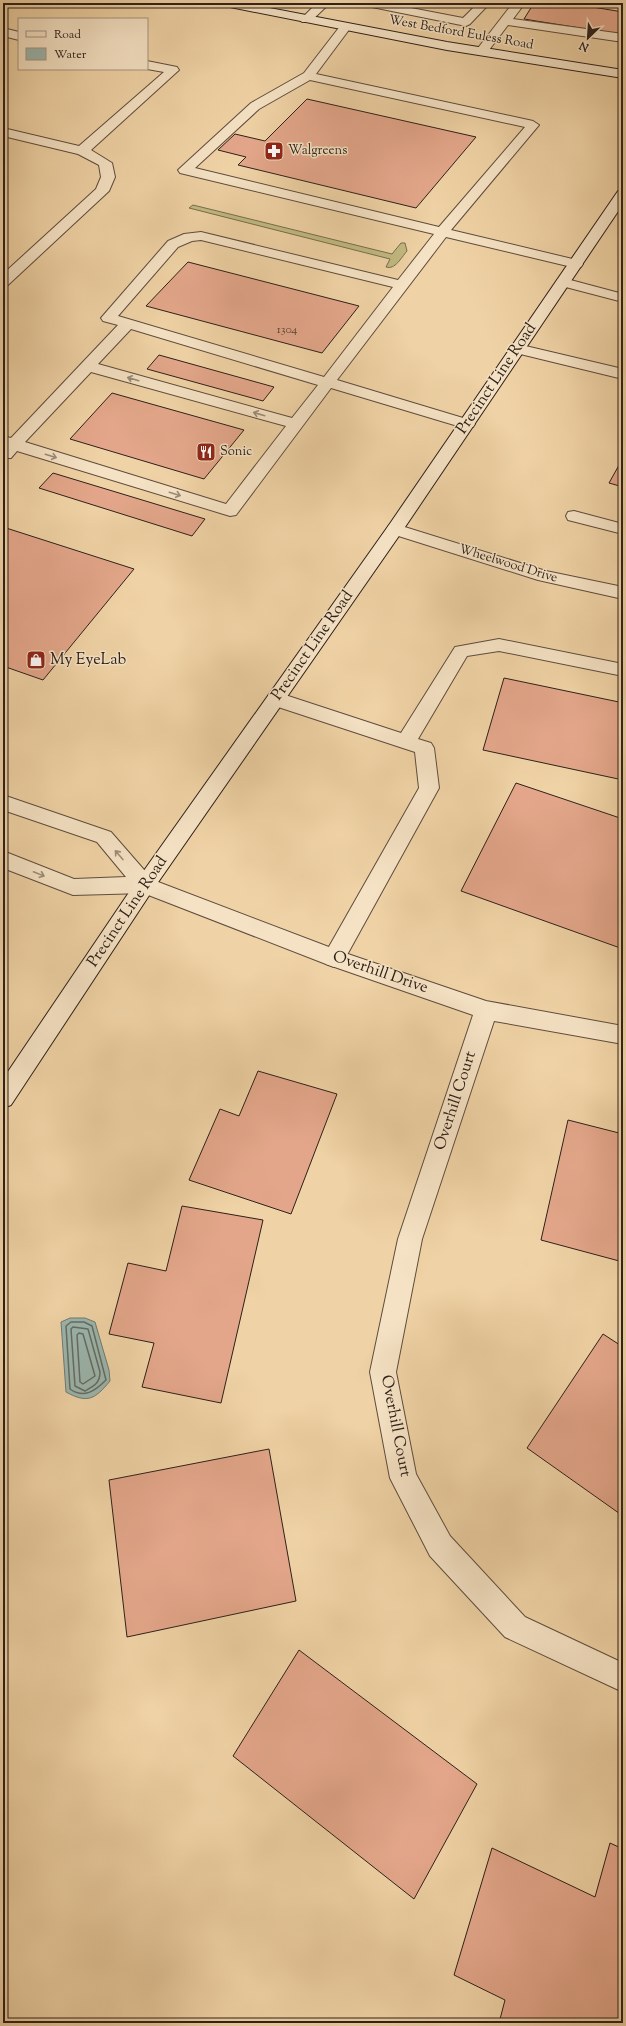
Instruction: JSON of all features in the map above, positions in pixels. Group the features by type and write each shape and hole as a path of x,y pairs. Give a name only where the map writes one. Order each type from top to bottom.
{"main road":[{"name":"West Bedford Euless Road","path":"225,3 344,27 623,74"},
{"path":"306,20 324,3"},
{"path":"367,3 405,6 466,22 484,3"},
{"path":"482,51 519,3"},
{"path":"504,21 623,38"},
{"path":"344,27 308,76 255,106 185,170 576,264"},
{"path":"3,32 18,36"},
{"path":"82,151 173,70 148,65"},
{"path":"128,323 7,447 230,511 400,285 443,231 533,125 308,76"},
{"path":"3,132 82,151 105,163 108,177 102,191 3,282"},
{"name":"Precinct Line Road","path":"3,1098 145,885 395,529 563,282 620,203"},
{"path":"400,285 201,236 189,237 173,244 108,318 467,424"},
{"path":"563,282 623,298"},
{"path":"517,349 623,374"},
{"path":"87,366 296,424"},
{"path":"574,516 623,528"},
{"name":"Wheelwood Drive","path":"395,529 544,576 623,593"},
{"path":"406,742 461,650 499,645 623,670"},
{"path":"276,698 424,748 429,788 334,958"},
{"path":"3,802 104,837 145,885"},
{"path":"3,859 72,887 145,885"},
{"name":"Overhill Drive","path":"145,885 334,958 486,1010 623,1035"},
{"name":"Overhill Court","path":"486,1010 410,1239 383,1372 403,1478 440,1546 515,1627 623,1678"}],"shaded area":[{"path":"193,205 392,254 401,243 405,243 407,251 395,265 392,267 386,267 390,259 189,208"}],"water":[{"path":"70,1318 85,1318 95,1322 109,1370 110,1381 100,1392 91,1398 80,1398 66,1392 61,1322"}],"building":[{"path":"534,3 568,3 623,12 623,35 524,19"},
{"name":"Walgreens","path":"307,99 476,137 416,208 238,165 246,157 218,150 235,134 265,141"},
{"path":"188,262 359,306 322,353 146,306"},
{"path":"159,355 274,387 263,401 147,369"},
{"path":"112,393 244,430 204,479 70,439"},
{"path":"623,458 623,487 609,483"},
{"path":"53,473 205,519 192,536 39,488"},
{"path":"3,527 134,569 43,680 3,666"},
{"path":"504,678 619,702 621,697 623,698 623,780 483,750"},
{"path":"516,783 623,819 623,949 461,891"},
{"path":"258,1071 337,1094 291,1214 189,1180 220,1109 239,1116"},
{"path":"568,1120 623,1134 623,1262 541,1240"},
{"path":"182,1206 263,1220 221,1403 142,1387 154,1343 109,1334 128,1263 166,1271"},
{"path":"603,1334 623,1347 623,1516 527,1448"},
{"path":"269,1449 296,1601 127,1637 109,1480"},
{"path":"299,1650 477,1784 414,1899 233,1756"},
{"path":"610,1843 623,1849 623,2023 499,2023 505,2000 454,1975 492,1848 595,1897"}],"place":[{"name":"Walgreens","path":"274,151"},
{"name":"Sonic","path":"206,452"},
{"name":"My EyeLab","path":"36,660"}]}
